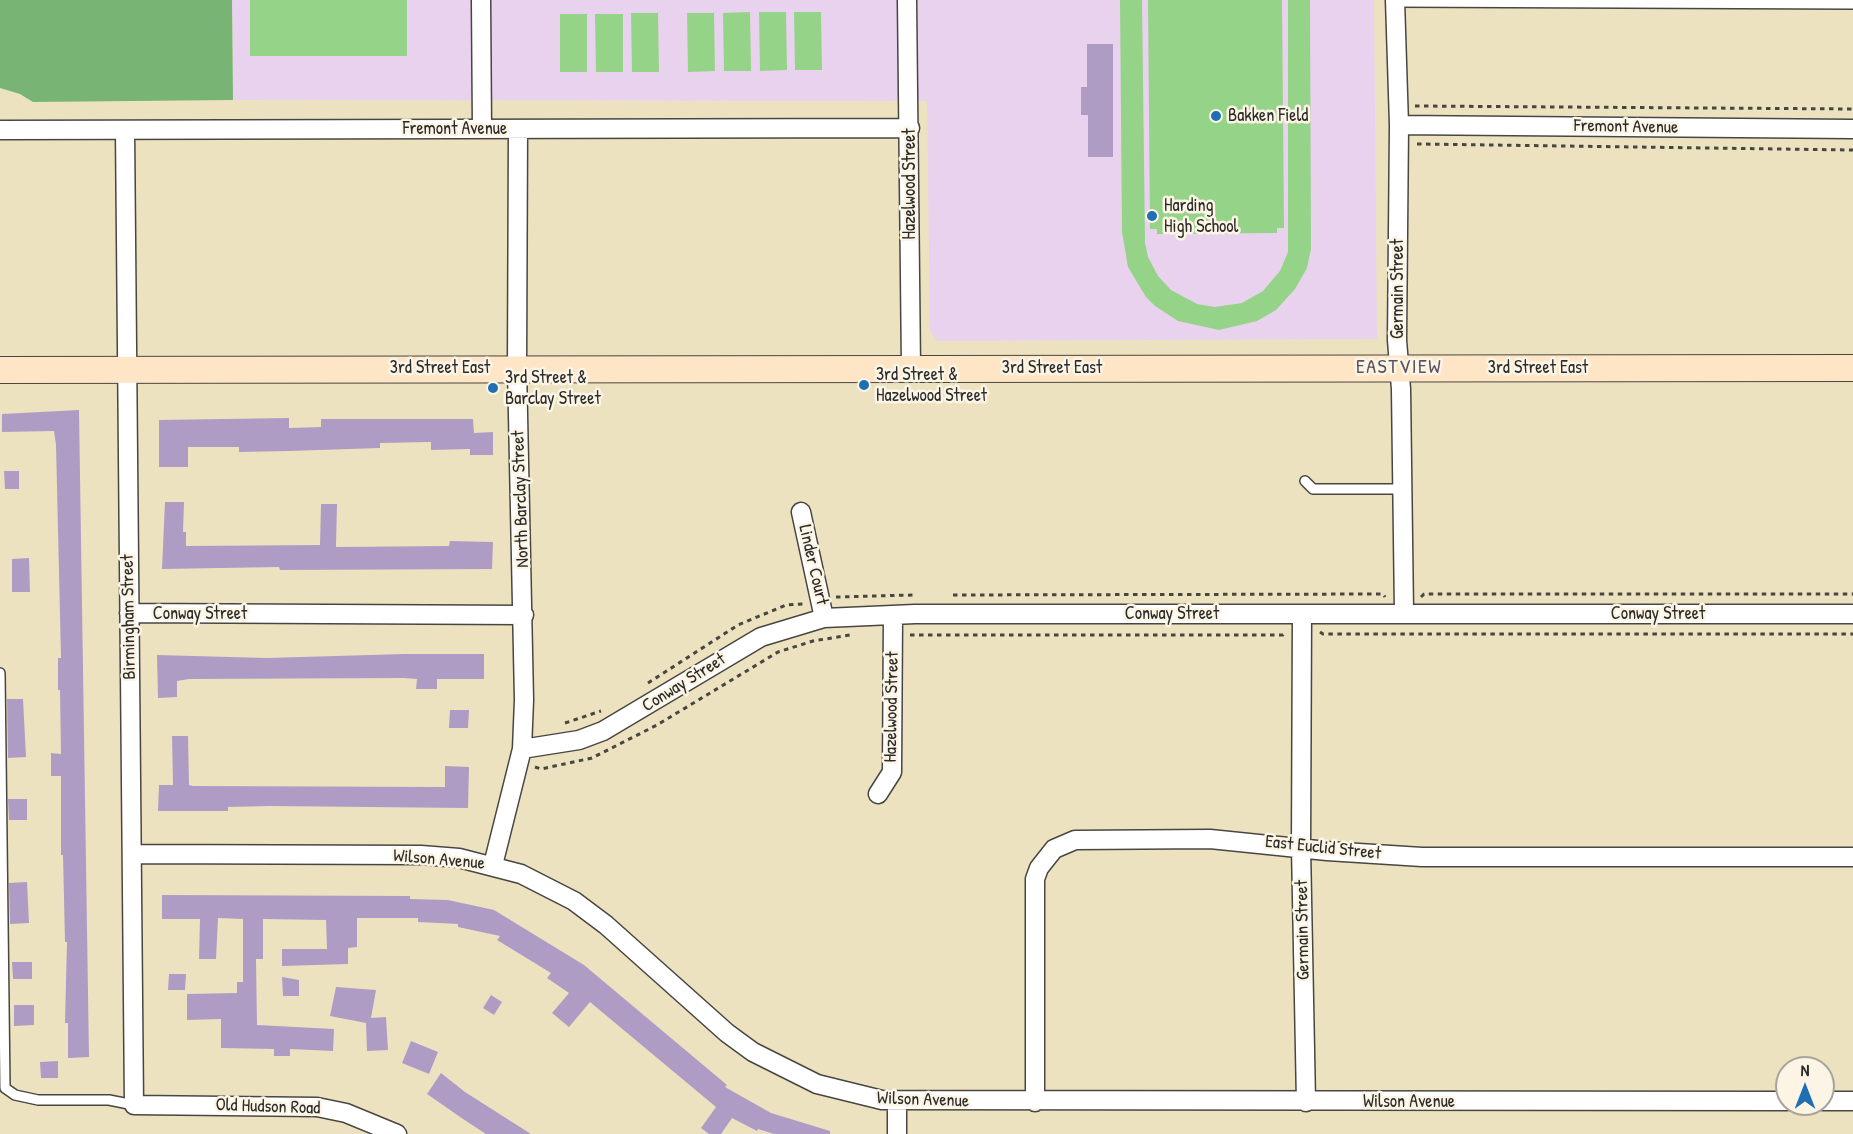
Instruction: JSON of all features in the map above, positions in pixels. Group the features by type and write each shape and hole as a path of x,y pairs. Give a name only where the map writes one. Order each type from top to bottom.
{"street":[{"path":"481,0 482,129"},
{"name":"Hazelwood Street","path":"907,0 911,368"},
{"name":"Germain Street","path":"1395,1 1399,125 1397,340 1400,368 1404,613"},
{"name":"Fremont Avenue","path":"1399,125 1853,129"},
{"name":"Fremont Avenue","path":"0,130 910,128"},
{"name":"North Barclay Street","path":"493,865 522,749 524,615 518,368 518,129"},
{"name":"Birmingham Street","path":"125,130 134,1105"},
{"name":"3rd Street East","path":"0,370 1853,368"},
{"name":"Linder Court","path":"801,512 824,618"},
{"name":"Conway Street","path":"129,613 524,615"},
{"name":"Conway Street","path":"522,749 579,740 603,731 629,718 727,655 761,637 824,618 893,615 1404,613 1853,614"},
{"name":"Germain Street","path":"1302,614 1301,847 1306,1102"},
{"name":"Hazelwood Street","path":"878,794 891,772 893,615"},
{"name":"East Euclid Street","path":"1035,1102 1034,891 1039,868 1054,849 1064,843 1086,839 1210,839 1422,857 1853,856"},
{"name":"Wilson Avenue","path":"133,854 421,855 459,858 493,865 540,882 574,901 606,925 727,1033 753,1052 818,1084 853,1095 897,1102 1775,1101"},
{"path":"1835,1101 1853,1101"},
{"path":"897,1102 897,1134"},
{"name":"Old Hudson Road","path":"134,1105 317,1107 346,1113 397,1134"}],"lane":[{"path":"1395,1 1853,4"},
{"path":"1305,481 1313,489 1401,489"},
{"path":"0,673 5,1088 15,1095 38,1100 109,1100 134,1105"}],"path":[{"path":"1413,108 1417,104 1853,109"},
{"path":"1414,143 1853,150"},
{"path":"945,595 1383,594 1386,597"},
{"path":"1421,597 1424,594 1853,594"},
{"path":"835,598 838,596 921,595"},
{"path":"645,684 738,625 786,605 804,604"},
{"path":"908,632 910,635 945,635 1285,632"},
{"path":"1320,632 1323,634 1853,634"},
{"path":"534,765 541,769 592,758 657,725 778,652 813,641 854,635"},
{"path":"562,724 608,707"}],"shaded area":[{"name":"Harding High School","path":"232,0 1374,0 1377,339 937,341 930,331 927,101 233,100"}],"green space":[{"path":"0,0 232,0 233,100 33,102 20,94 0,88"},
{"path":"250,0 407,0 407,56 250,56"},
{"path":"1120,0 1142,0 1145,243 1148,257 1158,276 1171,290 1197,304 1215,307 1242,303 1263,291 1280,271 1288,252 1288,0 1310,0 1311,249 1307,268 1295,289 1276,310 1257,321 1219,330 1178,321 1146,297 1128,267 1122,232"},
{"name":"Bakken Field","path":"1148,0 1282,0 1284,228 1277,228 1277,233 1157,234 1157,229 1150,229"},
{"path":"750,12 751,71 724,71 723,13"},
{"path":"759,12 786,12 787,70 760,71"},
{"path":"794,12 821,12 822,70 795,70"},
{"path":"631,13 658,13 659,72 632,72"},
{"path":"687,13 714,13 715,71 688,72"},
{"path":"560,14 587,14 587,72 560,72"},
{"path":"595,14 623,14 623,72 596,72"}],"building":[{"path":"1087,44 1113,44 1113,157 1088,157 1088,115 1081,115 1081,87 1087,87"},
{"path":"79,410 89,1057 68,1058 68,1023 65,1023 67,942 65,942 63,855 61,855 61,776 51,776 51,753 61,754 60,690 58,690 58,658 61,658 56,445 54,431 2,432 2,414"},
{"path":"289,418 289,428 321,427 321,419 473,419 474,433 493,432 493,455 470,455 470,449 431,450 431,442 380,443 380,448 289,451 239,452 239,447 188,447 188,467 159,467 159,420"},
{"path":"4,471 19,471 19,489 5,489"},
{"path":"165,502 184,502 183,532 186,532 186,546 320,545 321,504 337,504 336,547 449,546 450,541 493,542 492,569 280,570 279,567 162,569"},
{"path":"29,558 30,592 12,592 12,559"},
{"path":"484,654 484,679 437,679 437,689 416,689 417,679 404,678 189,679 177,681 177,697 158,698 157,655 267,658"},
{"path":"7,699 23,699 26,757 8,758"},
{"path":"450,710 469,710 468,728 449,728"},
{"path":"172,736 188,736 189,785 193,786 445,787 445,766 469,767 468,808 270,806 228,807 228,811 158,811 159,785 173,785"},
{"path":"8,799 27,799 27,820 9,820"},
{"path":"27,882 29,923 10,924 9,883"},
{"path":"162,895 410,896 410,899 448,900 494,910 584,965 727,1085 725,1087 771,1113 830,1131 830,1134 774,1134 758,1129 757,1131 732,1118 721,1134 709,1134 701,1128 716,1107 590,1002 569,1027 552,1013 569,993 547,978 551,973 497,940 500,936 458,927 458,924 418,922 418,918 357,918 357,947 348,948 348,964 282,966 282,949 327,949 326,920 263,919 263,959 256,959 257,1025 334,1029 333,1051 290,1049 290,1056 274,1056 274,1049 221,1048 221,1019 187,1020 187,994 237,993 237,982 243,982 243,919 218,918 216,959 199,959 200,919 162,919"},
{"path":"12,962 32,962 32,979 13,979"},
{"path":"169,974 186,974 185,990 168,990"},
{"path":"282,977 299,980 299,996 283,996"},
{"path":"336,987 376,990 371,1018 386,1017 388,1050 367,1051 366,1023 330,1016"},
{"path":"491,995 502,1002 494,1015 483,1008"},
{"path":"14,1005 34,1005 34,1025 14,1026"},
{"path":"411,1041 438,1052 429,1074 402,1063"},
{"path":"58,1061 58,1078 41,1078 40,1062"},
{"path":"441,1073 465,1092 531,1134 486,1134 463,1119 427,1094"}],"place":[{"name":"Bakken Field","path":"1216,116"},
{"name":"Harding High School","path":"1152,216"},
{"name":"3rd Street & Hazelwood Street","path":"864,385"},
{"name":"3rd Street & Barclay Street","path":"493,388"}],"district":[{"name":"EASTVIEW","path":"1399,368"}]}
